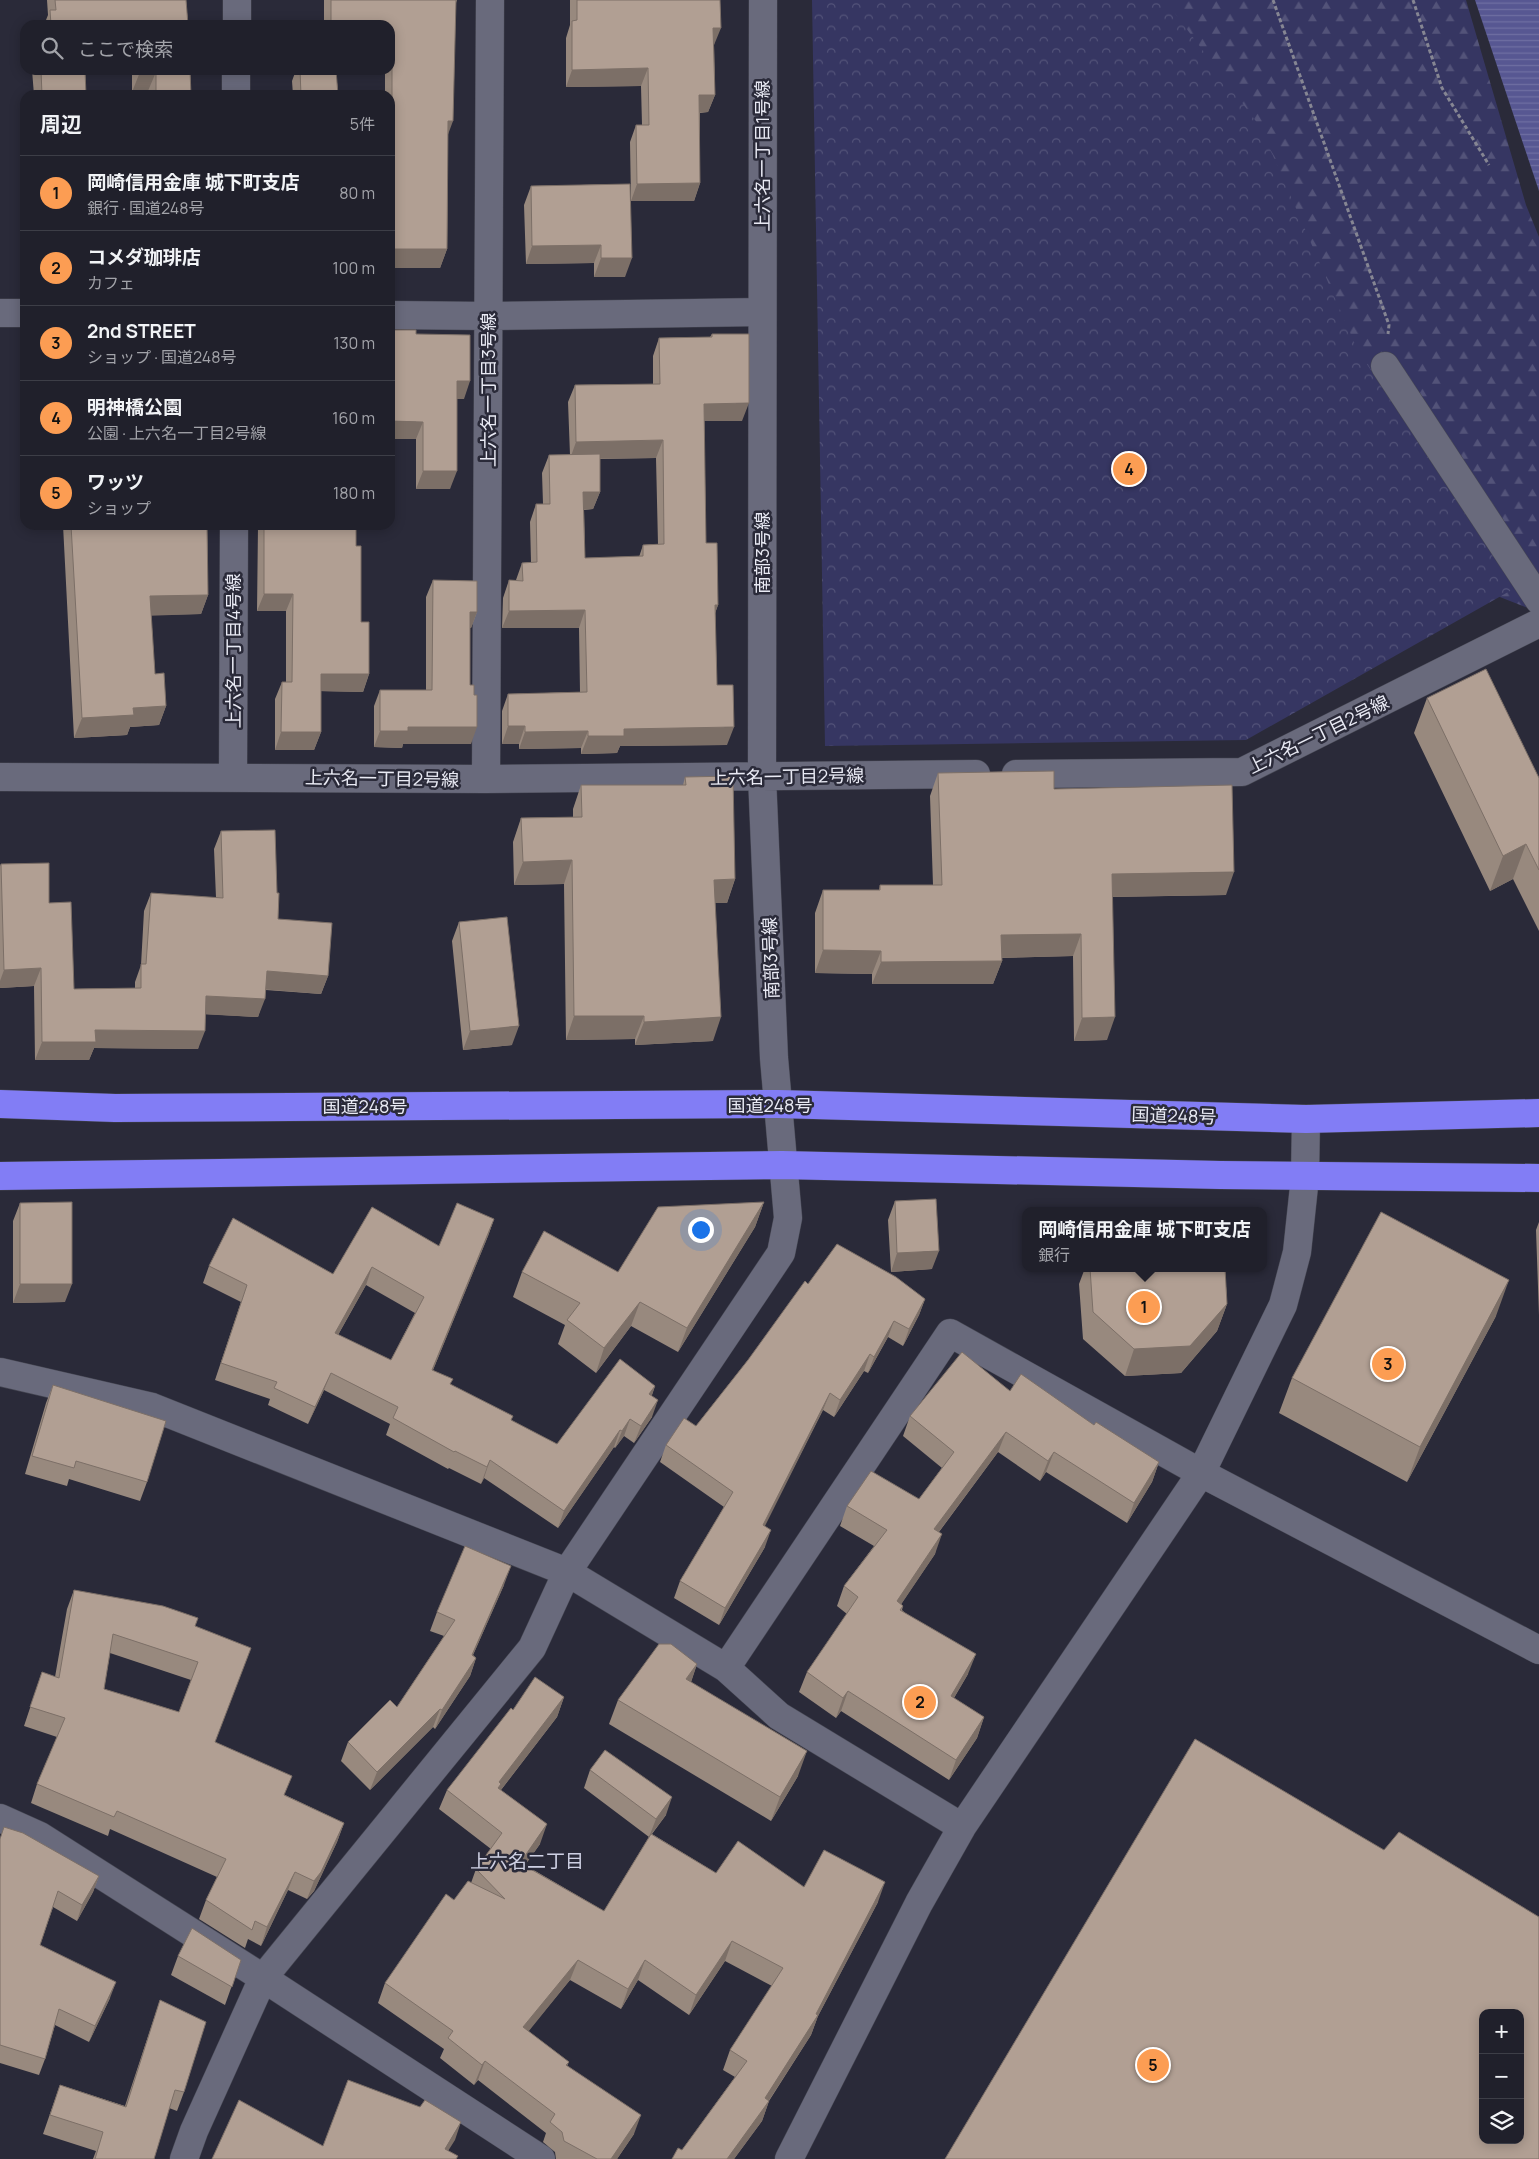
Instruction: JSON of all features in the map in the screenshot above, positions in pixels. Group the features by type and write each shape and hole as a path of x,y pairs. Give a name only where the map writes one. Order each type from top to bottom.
{"highway":[{"name":"国道248号","path":"0,1104 115,1108 778,1104 1306,1118 1539,1113"},
{"path":"0,1176 782,1165 1305,1177 1539,1178"}],"street":[{"path":"237,0 237,20"},
{"name":"上六名一丁目3号線","path":"486,779 490,0"},
{"name":"上六名一丁目1号線","path":"762,312 763,0"},
{"path":"236,75 236,90"},
{"path":"395,315 488,316 762,312"},
{"name":"南部3号線","path":"184,2159 194,2131 263,1978 532,1648 567,1572 781,1253 788,1218 778,1104 762,776 762,312"},
{"path":"0,313 20,313"},
{"path":"1385,366 1539,600"},
{"name":"上六名一丁目4号線","path":"233,777 234,530"},
{"name":"上六名一丁目2号線","path":"0,777 486,779 1242,772 1539,623"},
{"path":"789,2159 919,1904 962,1827 1201,1473 1283,1304 1297,1252 1305,1177 1306,1118"},
{"path":"726,1668 950,1333 1201,1473 1539,1650"},
{"path":"0,1372 152,1407 567,1572 726,1668 779,1716 962,1827"},
{"path":"0,1818 40,1836 542,2159"}],"path":[{"path":"1273,0 1389,325 1385,366"},
{"path":"1413,0 1442,88 1489,164"}],"green space":[{"path":"812,0 1165,0 1261,128 1358,351 1517,587 1246,740 825,746"},
{"path":"1073,0 1466,0 1526,205 1539,237 1539,603 1528,608 1487,592"}],"shaded area":[{"path":"1475,0 1539,0 1539,191"}],"building":[{"path":"55,0 186,0 188,20 51,20 50,10 56,10"},
{"path":"331,0 456,0 453,121 448,121 447,249 395,249 395,90 392,90 392,75 395,75 395,20 331,20"},
{"path":"577,0 720,0 721,28 713,28 715,95 699,95 700,183 637,184 636,125 649,125 648,68 572,70 572,21 577,20"},
{"path":"41,75 85,75 86,90 42,90"},
{"path":"156,75 190,75 191,90 156,90"},
{"path":"300,75 336,75 338,90 301,90"},
{"path":"630,184 632,258 601,258 601,245 532,246 531,186"},
{"path":"395,330 416,330 416,334 470,335 470,381 457,381 457,471 423,471 423,422 395,421"},
{"path":"712,334 749,334 749,403 704,404 706,543 717,543 718,605 715,605 717,685 733,685 734,727 624,729 624,736 588,736 588,731 525,732 525,726 508,726 508,694 587,692 585,610 509,611 509,580 523,581 522,563 537,562 536,504 550,504 549,455 600,454 600,492 583,492 585,558 643,556 643,545 664,544 663,440 576,442 575,385 660,384 659,338 712,337"},
{"path":"71,530 207,530 208,595 150,596 155,674 164,673 166,706 133,708 134,715 82,718"},
{"path":"264,530 356,530 356,546 361,546 361,622 369,622 369,674 321,674 321,732 281,732 282,682 292,682 293,594 264,594"},
{"path":"433,580 477,581 477,612 470,612 470,685 474,685 474,695 477,695 477,727 408,727 408,731 380,731 380,690 432,690"},
{"path":"1486,669 1539,778 1539,870 1526,844 1503,856 1427,698"},
{"path":"1054,771 1054,789 1232,785 1234,872 1112,874 1115,1017 1082,1018 1081,934 1001,935 1002,961 881,962 881,951 823,950 823,890 880,890 880,885 942,885 938,773"},
{"path":"733,776 735,879 714,880 721,1017 644,1022 644,1016 574,1016 572,860 523,862 521,818 582,817 581,785 686,785 685,777"},
{"path":"275,830 277,893 279,893 278,919 332,923 328,976 267,971 265,999 206,996 205,1031 95,1030 96,1042 42,1042 41,968 4,970 1,864 49,863 49,903 71,902 74,989 141,988 141,964 146,964 151,893 223,898 221,831"},
{"path":"507,917 519,1026 470,1031 459,922"},
{"path":"936,1199 939,1251 897,1253 895,1201"},
{"path":"72,1202 72,1284 20,1284 20,1203"},
{"path":"764,1202 687,1328 640,1302 604,1348 567,1320 580,1303 522,1272 544,1231 618,1272 658,1207"},
{"path":"457,1203 494,1219 432,1370 453,1379 450,1384 513,1416 511,1420 557,1444 620,1359 655,1386 649,1394 658,1400 641,1426 630,1419 622,1431 620,1430 564,1511 490,1460 487,1467 454,1452 393,1418 398,1407 331,1373 315,1407 274,1388 277,1382 221,1363 247,1285 209,1266 233,1218 333,1274 372,1207 439,1246","holes":["372,1267 424,1297 391,1360 335,1333"]},
{"path":"1381,1212 1509,1280 1420,1447 1292,1378"},
{"path":"837,1244 896,1277 925,1299 909,1329 894,1321 874,1357 870,1354 840,1400 830,1393 763,1525 771,1530 725,1608 680,1581 733,1492 666,1445 684,1418 696,1426 748,1360 805,1281 808,1284"},
{"path":"1090,1272 1225,1272 1227,1304 1190,1346 1134,1349 1093,1312"},
{"path":"962,1352 1010,1391 1021,1374 1094,1425 1096,1422 1159,1462 1134,1503 1054,1452 1048,1461 1006,1432 934,1529 942,1534 897,1601 903,1606 900,1610 976,1654 951,1696 984,1717 956,1760 848,1691 843,1698 807,1672 858,1597 844,1586 887,1530 847,1506 871,1471 919,1499 954,1452 910,1416"},
{"path":"53,1385 166,1421 147,1482 76,1461 74,1468 32,1456"},
{"path":"465,1546 511,1566 472,1655 476,1658 442,1710 440,1709 377,1772 348,1742 390,1700 397,1707 455,1620 437,1612"},
{"path":"74,1590 163,1606 198,1618 195,1626 251,1648 215,1742 292,1776 284,1795 344,1823 321,1872 314,1881 295,1872 267,1927 255,1921 252,1930 206,1900 226,1859 117,1811 114,1817 37,1784 65,1718 30,1707 42,1672 59,1678","holes":["113,1634 198,1662 179,1712 104,1689"]},
{"path":"659,1644 671,1644 697,1664 686,1679 807,1751 780,1797 618,1700"},
{"path":"535,1677 564,1697 499,1782 501,1784 498,1788 547,1824 520,1863 604,1911 651,1834 716,1873 738,1841 804,1887 824,1850 885,1882 816,2014 818,2015 765,2098 769,2101 727,2159 672,2159 678,2148 682,2150 747,2061 730,2050 783,1968 732,1941 696,1995 645,1960 628,1989 578,1960 523,2027 569,2062 566,2065 641,2115 611,2159 597,2159 564,2141 562,2132 550,2122 555,2114 485,2061 482,2065 448,2038 453,2031 385,1983 446,1894 454,1900 468,1881 505,1899 476,1869 502,1833 447,1790 511,1708 513,1710"},
{"path":"1195,1739 1384,1850 1399,1832 1539,1917 1539,2159 945,2159"},
{"path":"605,1750 672,1797 656,1819 590,1770"},
{"path":"4,1827 23,1833 99,1876 82,1905 58,1891 40,1945 116,1982 95,2026 59,2009 45,2059 0,2045 0,1839"},
{"path":"192,1928 241,1960 232,1987 178,1956"},
{"path":"160,2000 206,2022 184,2092 175,2090 154,2159 95,2159 103,2132 50,2115 60,2085 126,2107"},
{"path":"348,2080 420,2107 425,2100 461,2122 445,2149 458,2156 456,2159 212,2159 239,2100 323,2146"}],"place":[{"name":"明神橋公園","path":"1129,469"},
{"name":"岡崎信用金庫 城下町支店","path":"1144,1307"},
{"name":"2nd STREET","path":"1388,1364"},
{"name":"コメダ珈琲店","path":"920,1702"},
{"name":"ワッツ","path":"1153,2065"}],"district":[{"name":"上六名二丁目","path":"527,1861"}]}
